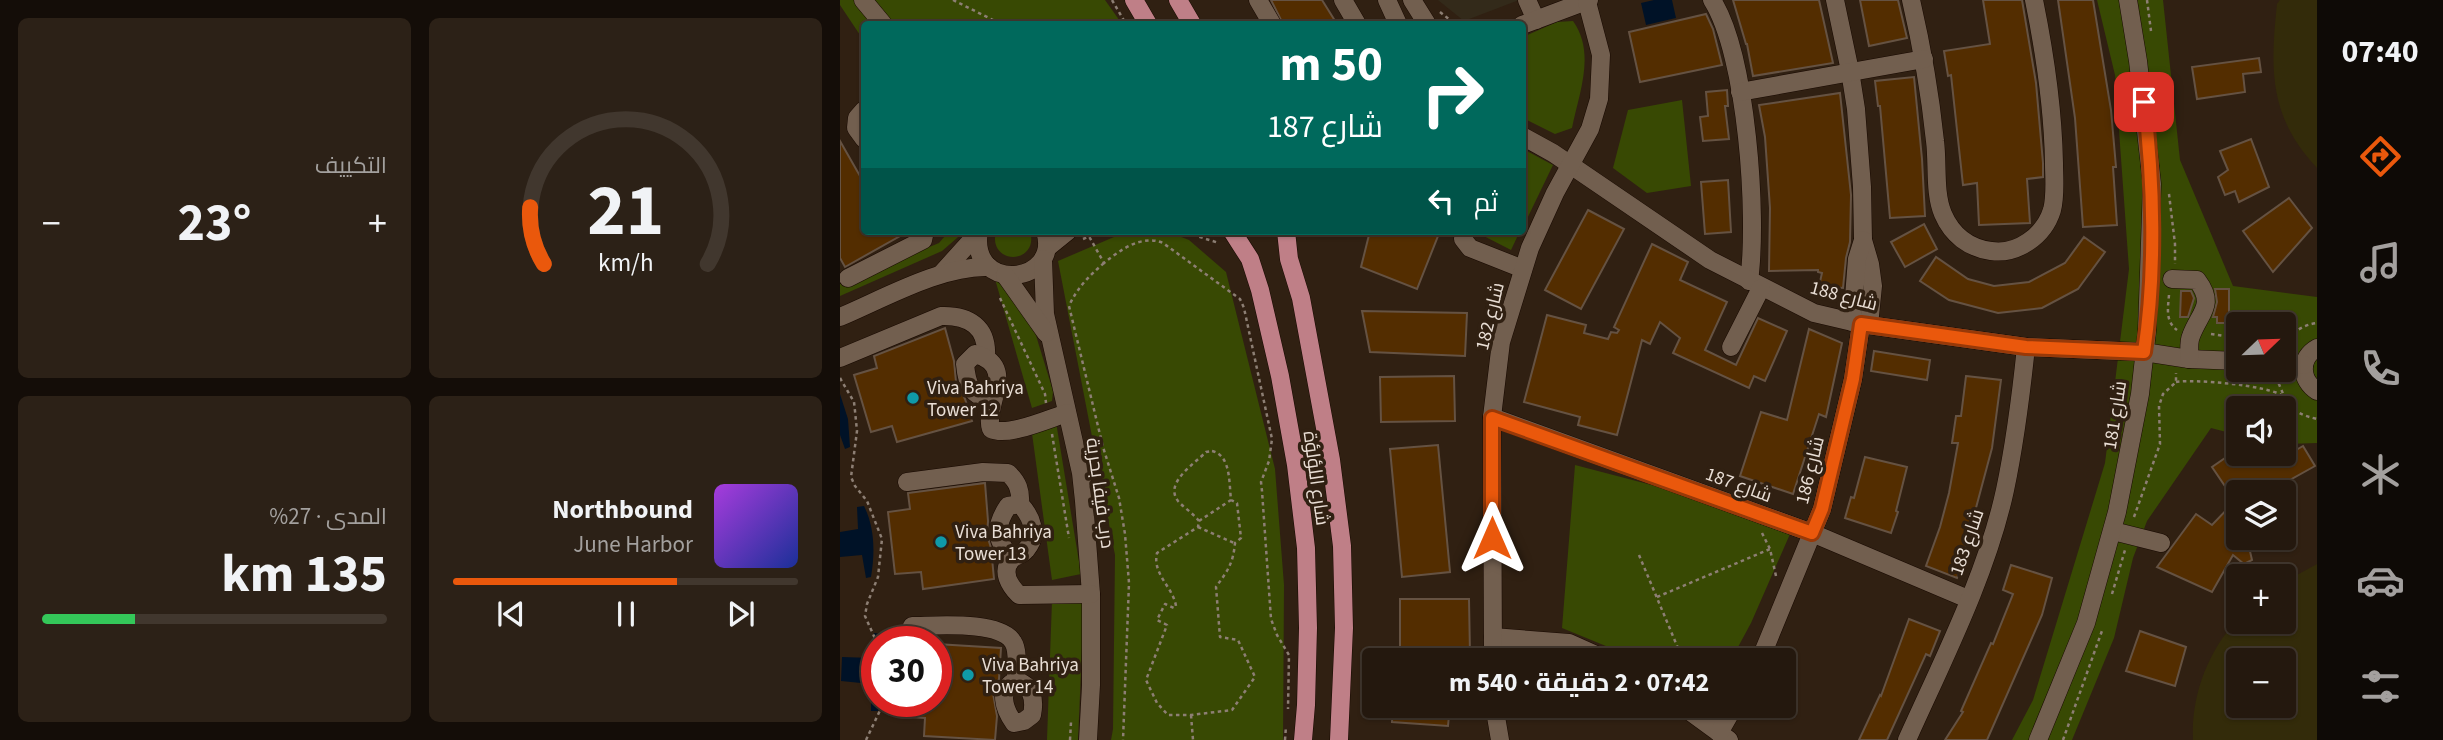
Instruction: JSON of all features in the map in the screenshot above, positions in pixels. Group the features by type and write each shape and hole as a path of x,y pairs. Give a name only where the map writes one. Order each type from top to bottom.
{"main road":[{"path":"1134,0 1146,21"},
{"path":"1178,0 1190,21"},
{"name":"شارع اللؤلؤة","path":"1286,235 1289,259 1301,298 1331,460 1342,546 1344,628 1339,740"},
{"name":"شارع اللؤلؤة","path":"1228,238 1250,259 1260,290 1280,376 1296,465 1306,548 1307,601 1306,705 1297,734"}],"street":[{"path":"863,0 880,21"},
{"path":"1258,0 1270,21"},
{"path":"1343,0 1355,21"},
{"path":"1387,0 1397,21"},
{"path":"1412,0 1425,21"},
{"path":"1527,0 1529,23 1588,1"},
{"name":"شارع 186","path":"1765,648 1822,509 1853,379 1861,324 1857,259 1863,240 1860,148 1850,71 1835,0"},
{"path":"1911,0 1931,106 1942,213 1951,229 1964,241 1980,249 1998,252 2015,249 2031,240 2044,227 2052,211 2054,193 2050,97 2034,0"},
{"name":"شارع 181","path":"2038,740 2086,623 2113,531 2140,394 2148,310 2152,184 2140,73 2128,0"},
{"name":"شارع 182","path":"1493,648 1492,418 1501,342 1523,269 1542,220 1590,129 1599,99 1601,55 1588,1"},
{"path":"1716,3 1731,49 1740,92 1750,177 1755,285 1731,347"},
{"path":"1740,92 1924,59"},
{"path":"861,113 857,118 856,128 861,135"},
{"name":"شارع 188","path":"1526,138 1710,260 1814,313 1861,324 2026,347 2144,352 2189,359 2226,361"},
{"path":"848,278 923,240 924,235"},
{"path":"941,274 976,235"},
{"name":"درب فيفا بحرية","path":"979,235 979,251 996,277 1049,339"},
{"path":"840,317 941,274 965,267 996,277 1026,273 1045,246 1063,235"},
{"path":"1464,235 1463,239 1470,248 1523,269"},
{"name":"درب فيفا بحرية","path":"1045,246 1043,296 1049,339 1081,473 1091,594 1088,740"},
{"path":"2172,279 2197,280 2206,292 2205,311 2190,338 2189,359"},
{"path":"840,358 941,316 958,316 971,321 981,332 987,348 986,357"},
{"name":"شارع 183","path":"1906,740 1968,599 2005,492 2026,347"},
{"path":"2317,348 2307,357 2304,365 2305,379 2317,391"},
{"path":"993,402 976,395 966,381 965,364 975,354 986,357 997,378 998,390 989,422 991,429 999,433 1012,432 1068,413"},
{"path":"2296,366 2304,365"},
{"name":"شارع 187","path":"1492,418 1812,533 1968,599"},
{"path":"907,482 999,471 1008,473 1016,481 1020,504 1031,520 1034,534 1024,553 1012,559 1007,567 1010,586 1018,595 1091,594"},
{"path":"1012,559 1000,542 998,522 1008,506 1020,504"},
{"path":"2113,531 2161,543"},
{"path":"952,627 988,627 1013,641 1016,681"},
{"path":"1493,637 1569,643 1580,648"},
{"path":"1016,681 1024,683 1032,693 1034,703 1032,715 1011,731 1003,704 1009,683 1016,681"},
{"path":"1496,718 1500,740"},
{"path":"1699,718 1724,736 1730,718"}],"path":[{"path":"953,0 995,21"},
{"path":"1112,0 1124,21"},
{"path":"1437,7 1451,21"},
{"path":"1088,235 1104,263"},
{"path":"1210,235 1228,238"},
{"path":"1124,740 1129,583 1125,534 1119,498 1103,447 1069,306 1076,292 1104,263 1121,250 1148,239 1163,243 1240,299 1244,308 1272,439 1269,461 1261,482 1271,619 1289,655 1287,740"},
{"path":"996,277 1045,394 1070,542"},
{"path":"2296,334 2307,325 2317,323"},
{"path":"840,379 854,402 857,431 851,477 871,508 883,539 878,576 865,616 869,626"},
{"path":"2176,382 2248,385 2284,396 2282,382"},
{"path":"2296,411 2317,419"},
{"path":"1199,521 1173,492 1174,484 1206,452 1219,452 1224,457 1231,500"},
{"path":"1231,500 1237,503 1241,538 1235,543 1232,565 1216,587 1220,637 1238,640 1255,677 1232,710 1168,715 1157,703 1146,680 1167,625 1157,620 1165,604 1174,608 1177,605 1157,568 1157,553 1198,527 1199,521 1231,500"},
{"path":"1198,527 1235,543"},
{"path":"1760,530 1770,549 1782,608"},
{"path":"1657,597 1770,549"},
{"path":"1639,555 1678,648"},
{"path":"1292,716 1294,653"},
{"path":"1192,715 1193,740"},
{"path":"866,740 877,717"},
{"path":"1070,740 1072,718"},
{"path":"1287,740 1297,734"}],"shaded area":[{"path":"1438,0 1519,0 1464,21"}],"green space":[{"path":"840,0 855,0 872,21 861,21 861,36 840,5"},
{"path":"873,0 1105,0 1120,21 889,21"},
{"path":"2097,0 2163,0 2180,160 2233,286 2317,297 2317,443 2296,444 2296,396 2226,396 2226,432 2211,428 2147,521 2133,558 2114,638 2072,740 2012,740 2033,700 2105,463 2129,269 2115,75"},
{"path":"1573,21 1584,46 1585,60 1572,128 1555,134 1526,120 1526,36 1557,22"},
{"path":"1682,100 1691,186 1647,193 1613,168 1628,110"},
{"path":"1526,151 1553,165 1526,221"},
{"path":"960,235 942,251 840,296 840,284 939,243 945,236"},
{"path":"996,235 1030,235 1028,250 1013,257 999,251"},
{"path":"1119,235 1176,235 1189,240 1226,272 1275,469 1284,585 1283,740 1111,740 1115,555 1058,261"},
{"path":"1482,235 1518,235 1511,250"},
{"path":"995,279 1012,292 1030,316 1053,391 1052,401 1032,408"},
{"path":"1056,422 1081,574 1052,580 1031,426"},
{"path":"1575,465 1686,494 1790,534 1737,648 1611,648 1562,628"},
{"path":"1052,601 1084,602 1078,740 1047,740"}],"sand":[{"path":"2280,0 2317,0 2317,168 2290,130 2276,92 2274,50 2277,4"},
{"path":"2317,564 2317,740 2193,740 2198,690 2226,633 2296,634 2296,575"}],"water":[{"path":"1672,0 1676,18 1646,25 1641,3"},
{"path":"840,394 848,419 850,447 845,449 840,435"},
{"path":"864,506 872,532 873,550 871,577 866,578 862,555 840,557 840,532 858,529 857,507"},
{"path":"842,657 861,658 861,683 841,681"}],"building":[{"path":"1271,0 1322,0 1335,21 1282,21"},
{"path":"1733,0 1819,0 1833,63 1753,76 1747,44"},
{"path":"1860,0 1898,0 1907,38 1869,46"},
{"path":"1983,0 2022,0 2036,83 2043,163 2043,177 2027,179 2030,223 1979,225 1977,183 1963,185 1951,75 1948,76 1944,51 1990,44"},
{"path":"2058,0 2093,0 2111,110 2117,225 2083,227 2075,118"},
{"path":"1706,14 1713,29 1722,65 1640,82 1629,32"},
{"path":"2259,58 2261,72 2243,74 2245,92 2197,99 2192,67"},
{"path":"1914,77 1925,216 1890,218 1880,106 1875,81"},
{"path":"1727,90 1728,106 1725,106 1729,139 1703,141 1700,117 1708,116 1706,92"},
{"path":"1840,93 1851,195 1850,242 1843,288 1819,286 1822,273 1818,270 1769,271 1770,208 1765,137 1759,105"},
{"path":"2251,139 2269,187 2239,202 2235,191 2225,195 2218,177 2228,170 2220,151"},
{"path":"840,141 861,178 861,235 902,235 845,267 840,258"},
{"path":"1728,180 1731,232 1705,234 1701,182"},
{"path":"2289,198 2312,228 2273,272 2243,231"},
{"path":"1588,210 1624,229 1581,309 1545,290"},
{"path":"1924,224 1937,249 1905,267 1891,242"},
{"path":"1369,235 1438,235 1417,289 1361,267"},
{"path":"2084,237 2105,252 2078,289 2042,308 1998,313 1949,300 1920,281 1936,257 1968,279 1994,286 2029,282 2065,263"},
{"path":"1652,244 1688,262 1680,280 1727,302 1705,350 1736,365 1758,318 1787,331 1765,381 1754,376 1749,388 1673,353 1680,338 1660,322 1650,344 1642,340 1617,435 1578,425 1580,417 1524,402 1547,315 1586,325 1584,333 1608,339 1611,332 1617,333 1619,330 1614,327"},
{"path":"2215,289 2229,289 2226,323 2217,323 2217,317 2213,317 2217,302"},
{"path":"2181,291 2191,291 2194,298 2188,317 2180,317"},
{"path":"1362,311 1467,313 1465,356 1370,352"},
{"name":"Viva Bahriya Tower 12","path":"945,328 954,361 956,382 972,421 897,442 892,426 871,432 854,375 877,368 874,356"},
{"path":"1809,329 1842,343 1826,417 1819,414 1793,494 1740,476 1761,412 1787,420"},
{"path":"1874,351 1930,360 1927,380 1871,371"},
{"path":"1454,376 1455,421 1381,422 1380,377"},
{"path":"1966,376 2001,380 1992,448 1965,549 1967,550 1957,578 1926,566 1949,493 1958,443 1952,443 1956,416 1961,416"},
{"path":"1438,445 1450,572 1402,577 1390,449"},
{"path":"2303,446 2315,466 2290,480 2226,480 2226,488 2212,467 2226,457 2226,466 2296,466 2296,450"},
{"path":"1865,457 1907,467 1891,533 1845,518 1851,497 1854,498"},
{"name":"Viva Bahriya Tower 13","path":"985,483 987,535 994,579 923,589 921,572 895,574 888,512 910,509 908,493"},
{"path":"2226,510 2226,550 2250,550 2252,560 2244,564 2233,555 2212,592 2157,567 2196,514 2212,525"},
{"path":"2011,565 2052,578 2042,615 1987,740 1945,740 1963,712 1961,711 2013,594 2003,590"},
{"path":"1400,599 1469,599 1470,648 1400,648"},
{"path":"1909,619 1940,631 1930,656 1926,654 1887,740 1859,740 1881,696"},
{"path":"2140,631 2186,647 2175,686 2126,671"},
{"name":"Viva Bahriya Tower 14","path":"952,645 1001,648 999,679 993,693 997,716 995,740 924,736 925,718 910,717 952,717"},
{"path":"1392,718 1449,718 1448,726 1392,722"}],"place":[{"name":"Viva Bahriya Tower 12","path":"913,398"},
{"name":"Viva Bahriya Tower 13","path":"941,542"},
{"name":"Viva Bahriya Tower 14","path":"968,675"}],"route":[{"path":"1492,538 1492,418 1812,533 1822,509 1853,379 1861,324 2026,347 2144,352 2152,184 2144,102"}]}
